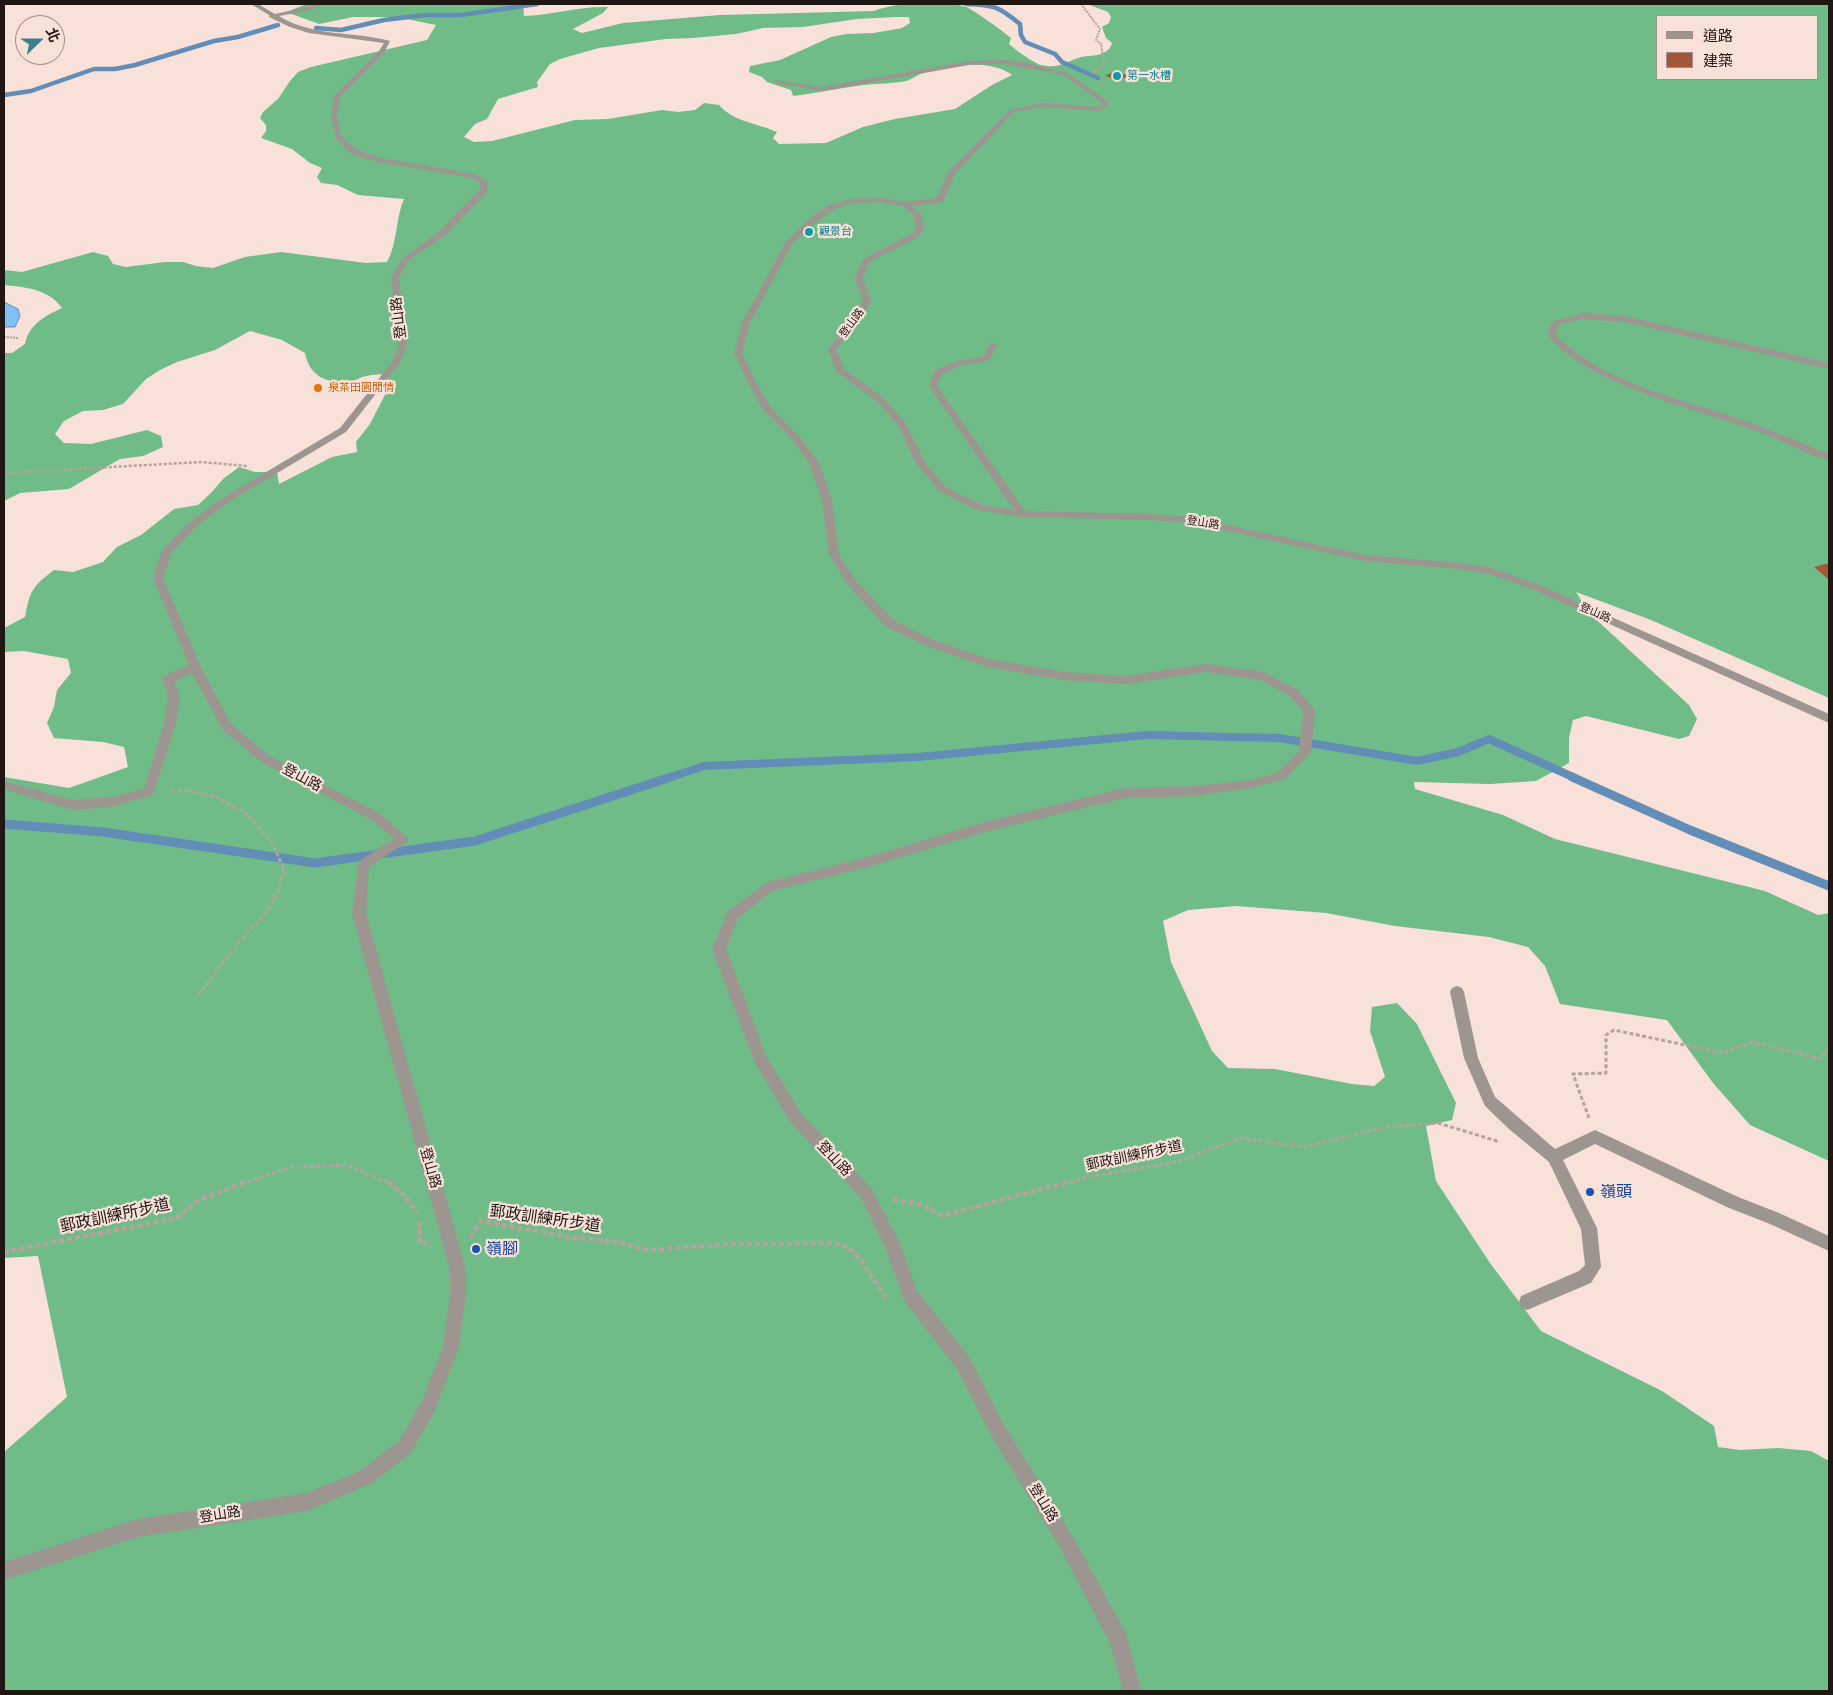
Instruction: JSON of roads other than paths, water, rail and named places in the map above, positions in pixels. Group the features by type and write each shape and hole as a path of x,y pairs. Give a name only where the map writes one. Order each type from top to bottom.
{"street":[{"path":"254,4 266,10 271,16 310,9 319,4"},
{"name":"登山路","path":"4,1571 138,1528 307,1502 366,1477 405,1446 428,1406 451,1347 458,1294 458,1270 359,914 363,865 403,839 376,818 265,759 226,726 195,667 158,578 166,552 191,526 224,501 343,430 396,362 403,345 395,278 406,259 443,233 484,190 484,181 474,176 380,160 354,152 338,137 334,118 338,96 378,57 388,42 376,38 298,28 271,16"},
{"path":"777,81 804,88 823,89 970,64 1005,62 1050,70 1075,79 1085,90 1105,102 1105,106 1098,109 1047,104 1024,106 1013,110 952,172 940,200 905,204"},
{"name":"登山路","path":"1132,1691 1119,1640 1064,1538 999,1433 963,1363 911,1296 892,1244 866,1193 796,1118 760,1059 719,949 733,915 768,888 872,861 1081,802 1125,793 1195,791 1251,784 1281,776 1305,752 1309,710 1294,693 1264,676 1206,668 1126,680 1064,676 987,663 930,643 890,624 852,584 834,555 827,501 814,463 794,436 768,410 752,383 738,353 746,323 789,243 810,223 830,208 851,201 881,200 905,204 918,214 920,230 912,238 866,261 859,278 867,302 832,350 840,370 883,402 903,426 920,462 942,489 980,508 1022,514 1150,517 1191,520 1365,558 1460,566 1492,571 1538,588 1829,718"},
{"path":"1829,366 1624,319 1584,316 1555,322 1552,335 1568,352 1606,374 1644,390 1765,431 1829,457"},
{"path":"993,345 986,359 960,363 938,372 933,386 1022,514"},
{"path":"4,785 72,805 111,802 149,792 170,724 174,696 168,679 195,667"},
{"path":"1457,992 1471,1058 1490,1101 1514,1124 1554,1157 1588,1228 1593,1267 1585,1277 1527,1302"},
{"path":"1554,1157 1595,1137 1734,1204 1774,1218 1829,1244"}],"water":[{"path":"4,302 18,309 20,316 15,327 4,327"}],"waterway":[{"path":"316,28 341,30 384,20 425,15 461,15 537,4"},
{"path":"966,4 990,6 1001,10 1020,24 1021,35 1025,42 1055,54 1062,62 1098,78"},
{"path":"4,95 31,91 94,69 115,69 135,65 214,41 238,37 278,25"},
{"path":"671,777 704,766 918,757 1147,735 1279,738 1417,761 1458,752 1489,739 1575,778"},
{"path":"4,824 103,832 315,863 475,841 671,777"},
{"path":"1572,777 1690,830 1829,886"}],"place":[{"name":"第一水槽","path":"1117,76"},
{"name":"觀景台","path":"809,232"},
{"name":"泉茶田園閒情","path":"318,388"},
{"name":"嶺頭","path":"1590,1192"},
{"name":"嶺腳","path":"476,1249"}]}
